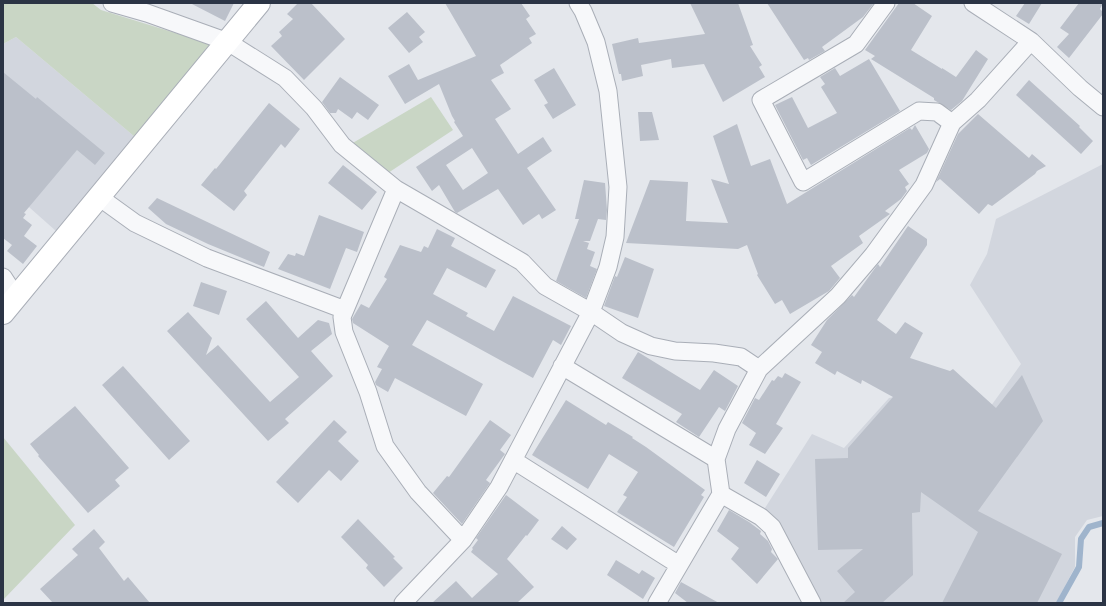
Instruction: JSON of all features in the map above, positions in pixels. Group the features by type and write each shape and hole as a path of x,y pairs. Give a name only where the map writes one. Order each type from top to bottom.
{"street":[{"path":"112,3 146,13 228,42 285,78 314,108 342,145 396,189 522,262 545,286 591,312 622,333 651,346 675,351 714,353 741,357 759,369"},
{"path":"10,305 259,3"},
{"path":"403,603 463,540 499,488 591,312 608,268 615,237 618,187 608,91 596,42 578,3"},
{"path":"886,3 856,44 761,100 803,182 919,111 937,112 952,123"},
{"path":"976,4 1031,42 1080,88 1103,107"},
{"path":"657,603 721,494 716,459 728,429 759,369 838,296 873,255 924,185 952,123 978,100 1031,42"},
{"path":"396,189 342,317 344,332 368,392 385,446 418,492 463,540"},
{"path":"99,197 135,223 207,258 345,310"},
{"path":"3,277 10,305"},
{"path":"562,366 716,459"},
{"path":"513,460 679,565"},
{"path":"721,494 761,517 772,527 812,603"}],"shaded area":[{"path":"16,37 135,137 56,231 3,184 3,44"},
{"path":"1103,164 1103,516 1087,520 1075,537 1075,567 1056,603 820,603 765,508 812,434 844,448 889,398 923,391 973,431 1021,364 970,285 987,254 996,219"}],"green space":[{"path":"3,3 92,3 101,10 211,44 135,137 16,37 3,44"},
{"path":"431,97 453,130 388,173 351,144"},
{"path":"3,437 75,525 3,600"}],"building":[{"path":"190,3 234,3 225,21"},
{"path":"298,3 311,3 345,39 304,80 271,46 282,36 279,32 293,19 287,14"},
{"path":"445,3 521,3 530,16 526,19 536,34 529,38 532,43 500,65 504,73 491,80 511,109 495,119 518,154 543,137 552,151 527,168 556,210 542,219 539,214 523,225 498,189 457,213 439,185 432,191 416,167 463,136 454,122 455,121 439,84 405,104 388,76 409,64 418,80 476,56","holes":["472,148 488,173 463,190 446,165"]},
{"path":"690,3 738,3 753,45 750,46 762,65 759,67 765,77 723,102 704,64 672,68 671,59 641,65 643,76 622,81 612,44 638,38 639,43 705,34"},
{"path":"767,3 874,3 863,17 822,47 825,51 809,60 808,58 804,60"},
{"path":"899,3 913,3 932,16 911,50 956,77 976,50 988,59 962,101 951,110 871,59 875,56 865,50"},
{"path":"1025,3 1042,3 1029,24 1016,16"},
{"path":"1079,3 1103,3 1100,9 1103,14 1069,58 1057,47 1069,34 1060,28"},
{"path":"407,12 425,32 419,37 423,42 409,53 388,28"},
{"path":"869,59 900,111 811,165 807,158 803,160 775,105 792,97 808,128 837,113 821,87 825,84 820,77 835,68 840,76"},
{"path":"554,68 576,105 553,119 544,105 548,103 534,80"},
{"path":"3,72 36,99 37,97 105,153 95,165 77,150 24,213 26,214 23,218 32,225 24,236 37,246 23,264 7,251 12,245 3,238"},
{"path":"340,77 379,105 368,120 357,112 352,119 338,109 336,113 330,113 322,102"},
{"path":"1029,80 1080,126 1079,127 1093,141 1081,154 1016,95"},
{"path":"269,103 300,129 285,148 281,144 244,191 247,195 234,211 201,185 215,168 216,169"},
{"path":"638,112 652,112 659,140 640,141"},
{"path":"978,114 1029,158 1032,154 1046,166 1037,171 992,206 988,204 979,214 940,179 936,182 958,134"},
{"path":"737,124 751,166 770,159 787,204 910,128 912,130 915,125 929,149 927,153 899,170 909,184 905,187 907,191 901,199 885,211 890,214 859,236 863,243 831,266 840,278 829,291 790,314 782,300 775,304 757,275 758,274 747,245 738,249 626,243 650,180 688,182 686,221 728,223 711,179 729,184 713,136"},
{"path":"343,165 377,192 362,210 328,183"},
{"path":"584,180 605,183 607,210 606,220 598,219 590,241 583,241 589,243 587,249 595,252 590,266 597,269 586,298 556,281 579,219 575,219"},
{"path":"157,198 270,252 264,267 208,244 166,224 148,208"},
{"path":"319,215 364,232 357,252 346,248 330,289 278,269 288,254 295,256 296,253 304,256"},
{"path":"908,226 927,239 927,245 877,320 896,334 905,322 923,333 910,358 950,371 953,369 996,408 1022,375 1043,421 978,511 1062,554 1037,603 942,603 978,532 921,492 920,512 912,513 913,575 882,603 843,603 855,592 837,571 863,549 818,550 815,459 848,458 848,448 893,397 862,380 861,384 837,371 835,375 815,363 822,352 811,345 827,320 852,295 854,297 878,264 880,267"},
{"path":"437,229 455,238 451,246 496,270 486,288 447,268 433,294 468,313 466,316 494,331 513,296 571,326 561,345 553,340 533,378 427,320 412,345 483,384 466,416 395,378 388,392 376,385 375,382 382,369 377,367 389,346 353,323 352,319 361,304 369,308 387,279 384,277 400,245 421,252 424,246 428,248"},
{"path":"625,257 654,269 638,318 604,306 615,276 617,277"},
{"path":"201,282 227,291 219,315 193,306"},
{"path":"266,301 298,338 318,320 329,323 332,334 311,351 333,376 285,419 289,423 268,441 167,331 188,312 212,338 206,355 218,345 270,402 299,377 246,319"},
{"path":"638,352 700,390 714,370 738,386 725,411 719,407 699,437 676,422 682,414 622,378"},
{"path":"123,366 190,441 169,460 102,385"},
{"path":"785,373 801,382 776,424 783,428 765,454 749,445 756,433 742,423 755,398 759,400 772,380 774,381 778,376 782,378"},
{"path":"566,400 606,425 608,422 633,437 632,438 705,490 701,495 704,497 674,547 617,512 627,497 623,495 638,472 609,454 588,489 532,455"},
{"path":"75,406 129,468 115,480 120,486 88,513 38,456 39,455 30,444"},
{"path":"334,420 347,432 338,441 359,461 341,481 329,470 298,503 276,482"},
{"path":"490,420 511,435 500,450 505,454 486,480 490,483 462,524 433,493 447,476 449,477"},
{"path":"757,460 780,474 766,497 744,483"},
{"path":"506,495 539,520 507,559 534,587 517,603 432,603 456,581 472,598 498,574 471,552 478,540 476,538"},
{"path":"729,510 761,531 760,534 768,541 772,549 771,552 778,559 757,584 731,559 739,548 717,531"},
{"path":"358,519 395,557 393,558 403,568 384,587 366,568 368,565 341,537"},
{"path":"562,526 577,539 567,550 551,539"},
{"path":"94,529 105,542 99,548 124,581 128,577 150,603 53,603 40,589 78,555 72,549"},
{"path":"616,560 639,574 642,570 655,578 643,599 607,575"},
{"path":"681,582 719,603 688,603 675,593"}],"waterway":[{"path":"1059,603 1079,567 1081,539 1089,527 1103,523"}]}
